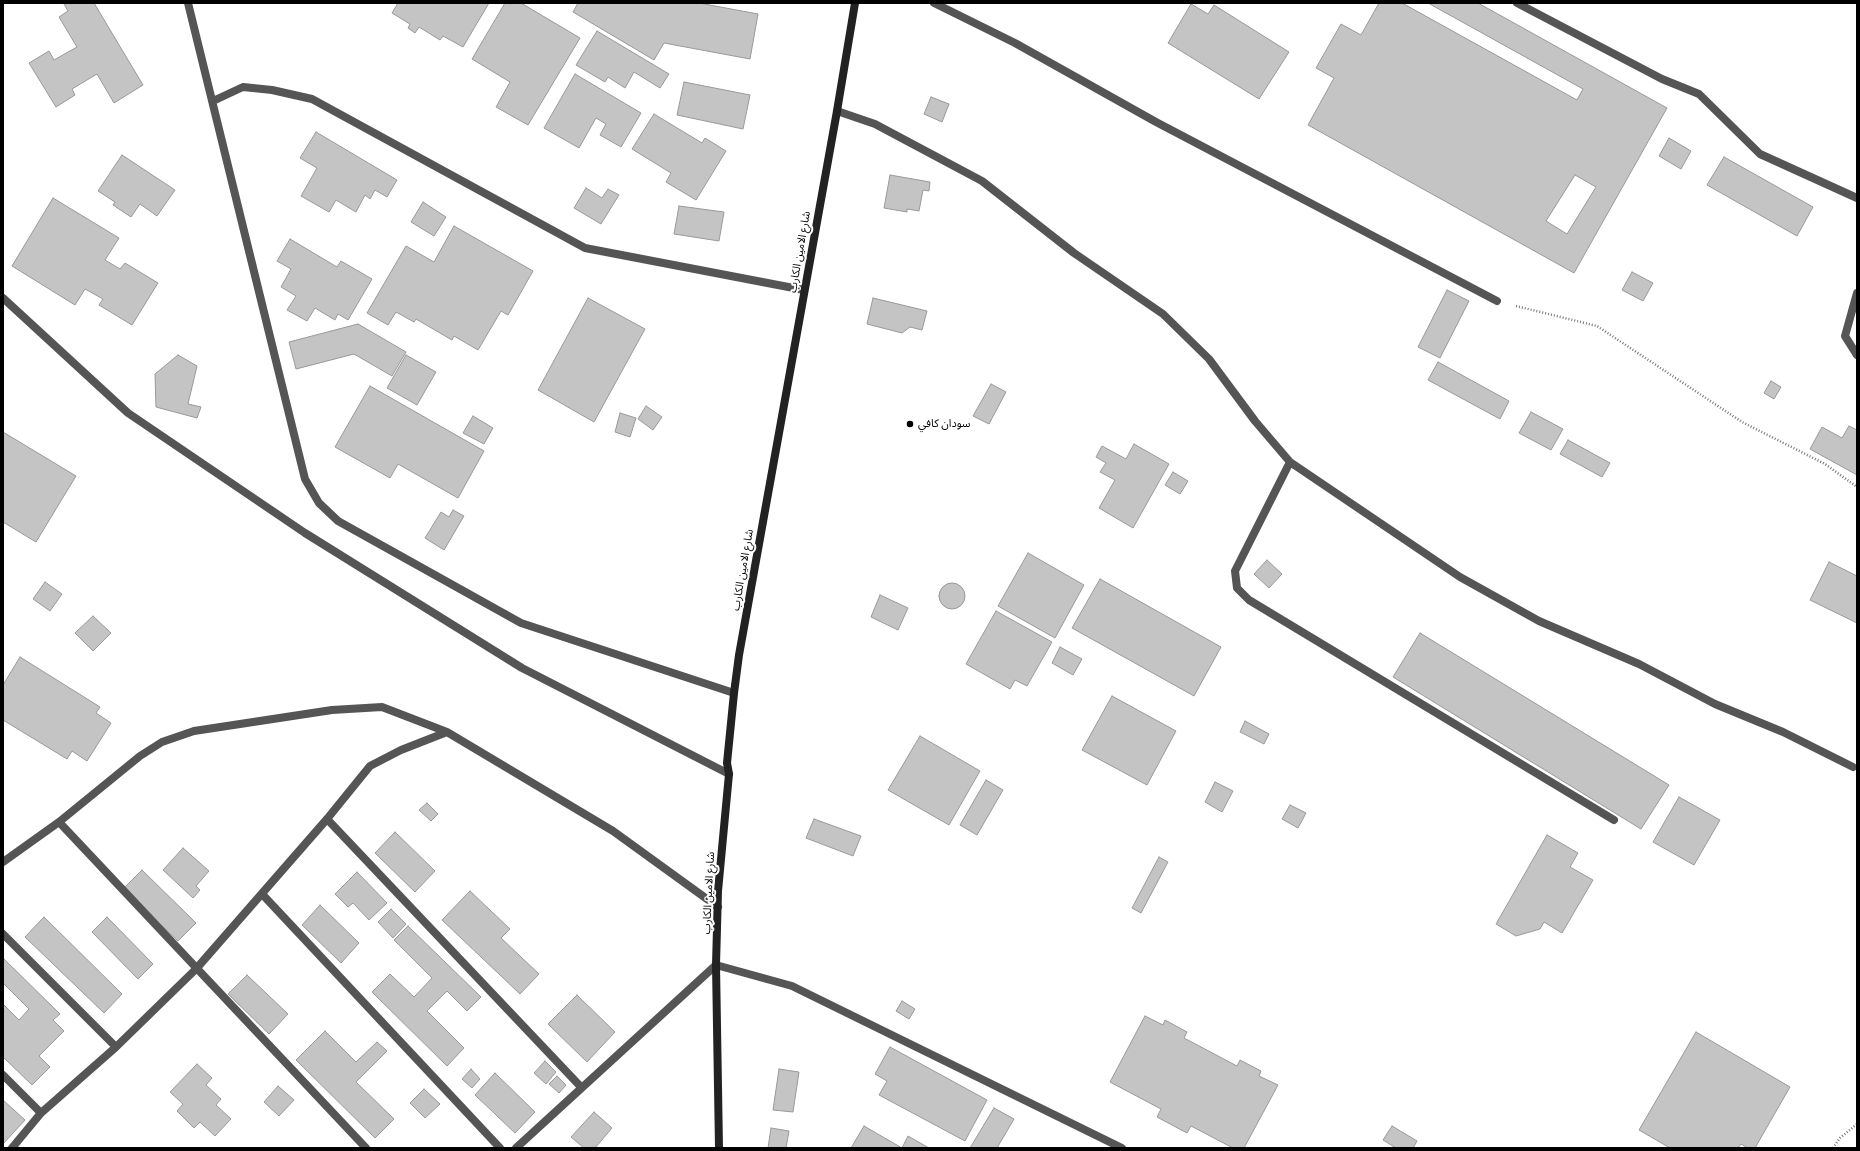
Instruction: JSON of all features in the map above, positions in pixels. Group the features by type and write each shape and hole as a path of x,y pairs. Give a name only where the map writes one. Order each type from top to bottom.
{"street":[{"path":"188,3 305,480 319,503 338,521 521,623 734,694"},
{"name":"شارع الامين الكارب","path":"719,1148 716,965 718,891 729,774 728,763 734,694 739,655 855,3"},
{"path":"934,3 1015,43 1163,126 1497,301"},
{"path":"1517,3 1662,79 1699,94 1760,154 1857,198"},
{"path":"213,100 243,87 272,90 312,99 585,248 804,290"},
{"path":"837,111 876,124 982,180 1074,253 1163,314 1209,359 1254,421 1290,462 1460,577 1539,621 1639,664 1715,704 1783,732 1853,767"},
{"path":"1857,293 1845,336 1857,355"},
{"path":"3,298 128,413 305,534 522,668 729,774"},
{"path":"1290,462 1235,571 1237,588 1249,600 1614,820"},
{"path":"3,862 59,822 140,756 162,742 194,731 332,710 382,707 447,732 613,831 718,907"},
{"path":"12,1148 40,1113 116,1047 196,969 327,819 370,766 401,750 447,732"},
{"path":"327,819 581,1087"},
{"path":"59,822 366,1148"},
{"path":"262,894 500,1148"},
{"path":"3,934 116,1047"},
{"path":"516,1148 716,965 792,986 1122,1148"},
{"path":"3,1075 40,1113"}],"path":[{"path":"1497,301 1596,326 1742,422 1824,464 1857,487"},
{"path":"1833,1148 1840,1138 1857,1124"}],"building":[{"path":"94,3 143,85 114,103 97,74 72,89 75,95 56,107 29,63 49,51 54,60 77,47 59,17 68,11 64,4"},
{"path":"398,3 489,3 463,47 443,36 440,40 419,27 415,33 408,28 410,24 392,13"},
{"path":"505,3 521,3 580,38 528,125 496,107 510,82 472,59"},
{"path":"578,3 699,3 758,14 750,59 664,43 654,60 573,12"},
{"path":"1379,3 1402,3 1577,100 1583,89 1428,3 1478,3 1667,108 1574,273 1308,125 1334,78 1316,68 1341,24 1361,35","holes":["1575,175 1596,187 1567,234 1546,221"]},
{"path":"1191,4 1208,14 1214,5 1289,52 1259,99 1168,43"},
{"path":"597,31 669,74 660,88 634,72 625,88 608,77 605,82 576,65"},
{"path":"575,74 641,113 621,147 600,135 606,124 596,118 579,148 544,128"},
{"path":"684,82 750,95 743,129 677,115"},
{"path":"931,97 949,104 942,122 924,114"},
{"path":"654,114 702,143 705,138 726,151 696,200 666,182 671,173 632,149"},
{"path":"316,132 397,180 387,197 375,190 370,199 365,195 356,212 336,200 329,212 301,196 317,168 300,158"},
{"path":"1669,138 1691,151 1681,169 1659,156"},
{"path":"122,155 175,190 157,216 140,204 131,217 113,205 115,202 98,191"},
{"path":"1724,157 1813,207 1797,236 1707,185"},
{"path":"890,175 930,182 929,191 923,190 919,211 907,209 907,212 884,208"},
{"path":"586,188 602,198 608,189 619,195 601,224 574,208"},
{"path":"53,198 119,238 105,260 120,269 125,263 158,283 132,325 99,305 103,299 85,289 75,305 12,266"},
{"path":"423,202 446,217 434,236 411,222"},
{"path":"679,206 724,212 719,241 674,234"},
{"path":"454,226 533,271 508,315 501,311 478,350 454,336 452,340 416,319 414,322 396,312 388,325 367,313 406,246 434,262"},
{"path":"290,239 337,267 341,261 372,279 348,320 338,314 335,320 315,308 307,321 287,310 296,296 281,287 291,269 277,261"},
{"path":"1632,272 1653,283 1643,301 1622,290"},
{"path":"1447,290 1469,301 1440,358 1418,347"},
{"path":"588,298 645,329 594,422 538,390"},
{"path":"873,298 927,311 922,330 910,327 902,333 867,324"},
{"path":"358,324 406,352 392,376 354,354 296,369 289,342"},
{"path":"178,355 197,366 188,404 201,407 197,418 156,407 155,374"},
{"path":"406,355 436,372 417,405 387,388"},
{"path":"1438,362 1509,401 1500,419 1428,380"},
{"path":"1771,381 1781,387 1774,399 1764,393"},
{"path":"991,384 1006,392 989,424 973,416"},
{"path":"370,386 484,451 458,498 398,464 390,478 335,447"},
{"path":"646,406 662,417 653,430 638,419"},
{"path":"1531,412 1563,429 1551,450 1519,433"},
{"path":"620,413 636,418 630,437 615,432"},
{"path":"473,416 493,428 484,444 463,433"},
{"path":"1849,426 1857,430 1857,475 1810,449 1822,427 1842,438"},
{"path":"3,432 76,476 36,542 3,522"},
{"path":"1568,440 1610,463 1602,477 1560,454"},
{"path":"1134,444 1169,464 1133,528 1099,508 1115,480 1100,472 1106,463 1096,457 1102,446 1126,459"},
{"path":"1173,472 1188,481 1180,494 1165,485"},
{"path":"453,510 464,516 444,550 425,538 441,512 449,517"},
{"path":"1028,553 1084,585 1055,638 998,606"},
{"path":"1267,560 1282,574 1269,588 1254,574"},
{"path":"1829,562 1857,576 1857,623 1810,600"},
{"path":"1100,579 1221,647 1194,696 1072,628"},
{"path":"45,582 62,594 50,611 33,599"},
{"path":"952,583 961,587 965,596 961,605 952,609 943,605 939,596 943,587"},
{"path":"880,595 908,608 898,630 871,617"},
{"path":"996,611 1052,642 1027,686 1015,680 1010,689 966,664"},
{"path":"93,616 111,633 93,651 75,633"},
{"path":"1420,633 1669,785 1641,829 1393,677"},
{"path":"1060,647 1082,659 1073,675 1052,663"},
{"path":"20,657 100,707 96,713 111,723 87,761 72,751 67,759 3,720 3,685"},
{"path":"1112,696 1176,731 1147,785 1082,750"},
{"path":"1245,721 1269,734 1264,744 1240,732"},
{"path":"920,736 980,771 949,825 888,790"},
{"path":"986,780 1003,790 977,835 960,825"},
{"path":"1215,782 1233,791 1222,812 1205,802"},
{"path":"1679,797 1720,820 1694,865 1653,842"},
{"path":"427,803 438,814 431,821 419,810"},
{"path":"1290,805 1306,813 1298,828 1282,819"},
{"path":"814,819 861,836 853,856 806,838"},
{"path":"395,832 435,871 415,892 375,853"},
{"path":"1547,835 1578,853 1570,867 1593,880 1562,933 1544,922 1540,929 1516,936 1496,924"},
{"path":"183,848 209,871 196,886 200,890 193,898 163,870"},
{"path":"1159,857 1168,862 1141,913 1132,908"},
{"path":"142,870 196,923 178,941 123,889"},
{"path":"357,872 387,903 369,920 353,903 348,907 335,894"},
{"path":"470,891 510,929 501,938 539,974 520,994 442,920"},
{"path":"320,905 359,943 341,963 302,925"},
{"path":"391,909 406,924 393,938 378,922"},
{"path":"44,917 122,994 104,1013 25,937"},
{"path":"107,917 153,964 138,979 92,932"},
{"path":"408,926 481,997 467,1011 447,991 427,1011 464,1048 447,1066 372,992 390,974 414,997 432,978 394,940"},
{"path":"4,959 60,1014 53,1020 64,1031 39,1056 50,1067 32,1085 3,1057 3,1004 19,1020 29,1009 3,983"},
{"path":"247,975 288,1014 269,1034 228,994"},
{"path":"577,995 615,1032 587,1062 548,1024"},
{"path":"902,1001 915,1009 909,1019 896,1011"},
{"path":"1145,1016 1163,1025 1165,1020 1187,1032 1184,1038 1237,1066 1240,1060 1261,1071 1259,1076 1278,1085 1244,1148 1233,1148 1191,1126 1187,1133 1157,1117 1161,1109 1110,1082"},
{"path":"325,1031 356,1062 377,1042 387,1051 356,1082 394,1119 375,1138 296,1060"},
{"path":"1696,1032 1790,1087 1755,1148 1748,1148 1741,1144 1738,1148 1670,1148 1639,1130"},
{"path":"890,1047 987,1100 965,1141 879,1095 887,1081 875,1074"},
{"path":"545,1061 556,1072 546,1084 534,1073"},
{"path":"197,1064 212,1078 206,1085 221,1099 216,1105 231,1119 215,1136 200,1122 194,1128 177,1111 183,1104 170,1092"},
{"path":"471,1069 480,1079 472,1088 462,1079"},
{"path":"779,1069 799,1072 793,1112 773,1110"},
{"path":"495,1073 535,1112 515,1133 475,1095"},
{"path":"557,1076 566,1085 559,1093 549,1084"},
{"path":"278,1086 294,1100 279,1116 264,1102"},
{"path":"424,1089 440,1104 425,1118 410,1103"},
{"path":"3,1100 25,1120 3,1144"},
{"path":"994,1108 1014,1119 997,1148 970,1148"},
{"path":"594,1112 612,1128 595,1148 584,1148 571,1137"},
{"path":"864,1126 902,1148 851,1148"},
{"path":"1392,1126 1417,1141 1413,1148 1396,1148 1383,1140"},
{"path":"771,1128 789,1131 786,1148 768,1148"},
{"path":"908,1136 929,1148 902,1148"}],"place":[{"name":"سودان كافي","path":"910,424"}]}
